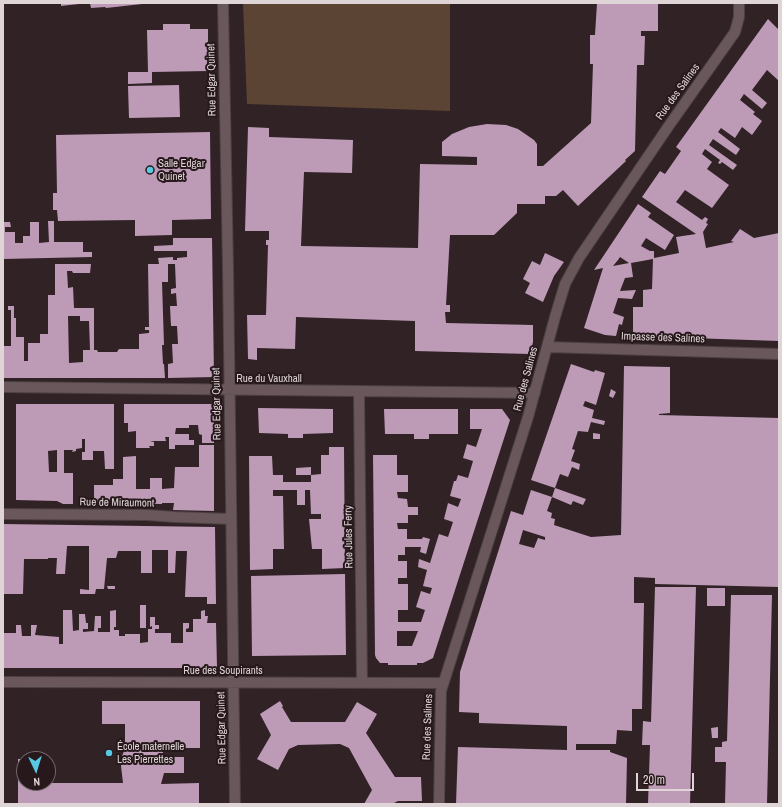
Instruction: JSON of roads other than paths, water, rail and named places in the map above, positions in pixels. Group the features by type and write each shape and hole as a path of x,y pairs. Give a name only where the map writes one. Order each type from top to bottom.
{"street":[{"name":"Rue Edgar Quinet","path":"223,3 235,804"},
{"name":"Rue des Salines","path":"439,804 440,700 443,683 535,393 560,299 570,273 668,127 735,32 739,17 738,3"},
{"name":"Impasse des Salines","path":"546,347 779,354"},
{"name":"Rue du Vauxhall","path":"3,387 229,391 535,393"},
{"name":"Rue Jules Ferry","path":"359,392 362,683"},
{"name":"Rue de Miraumont","path":"3,514 147,515 230,519"},
{"name":"Rue des Soupirants","path":"3,682 443,683"}],"place":[{"name":"Salle Edgar Quinet","path":"150,170"},
{"name":"École maternelle Les Pierrettes","path":"109,753"}]}
